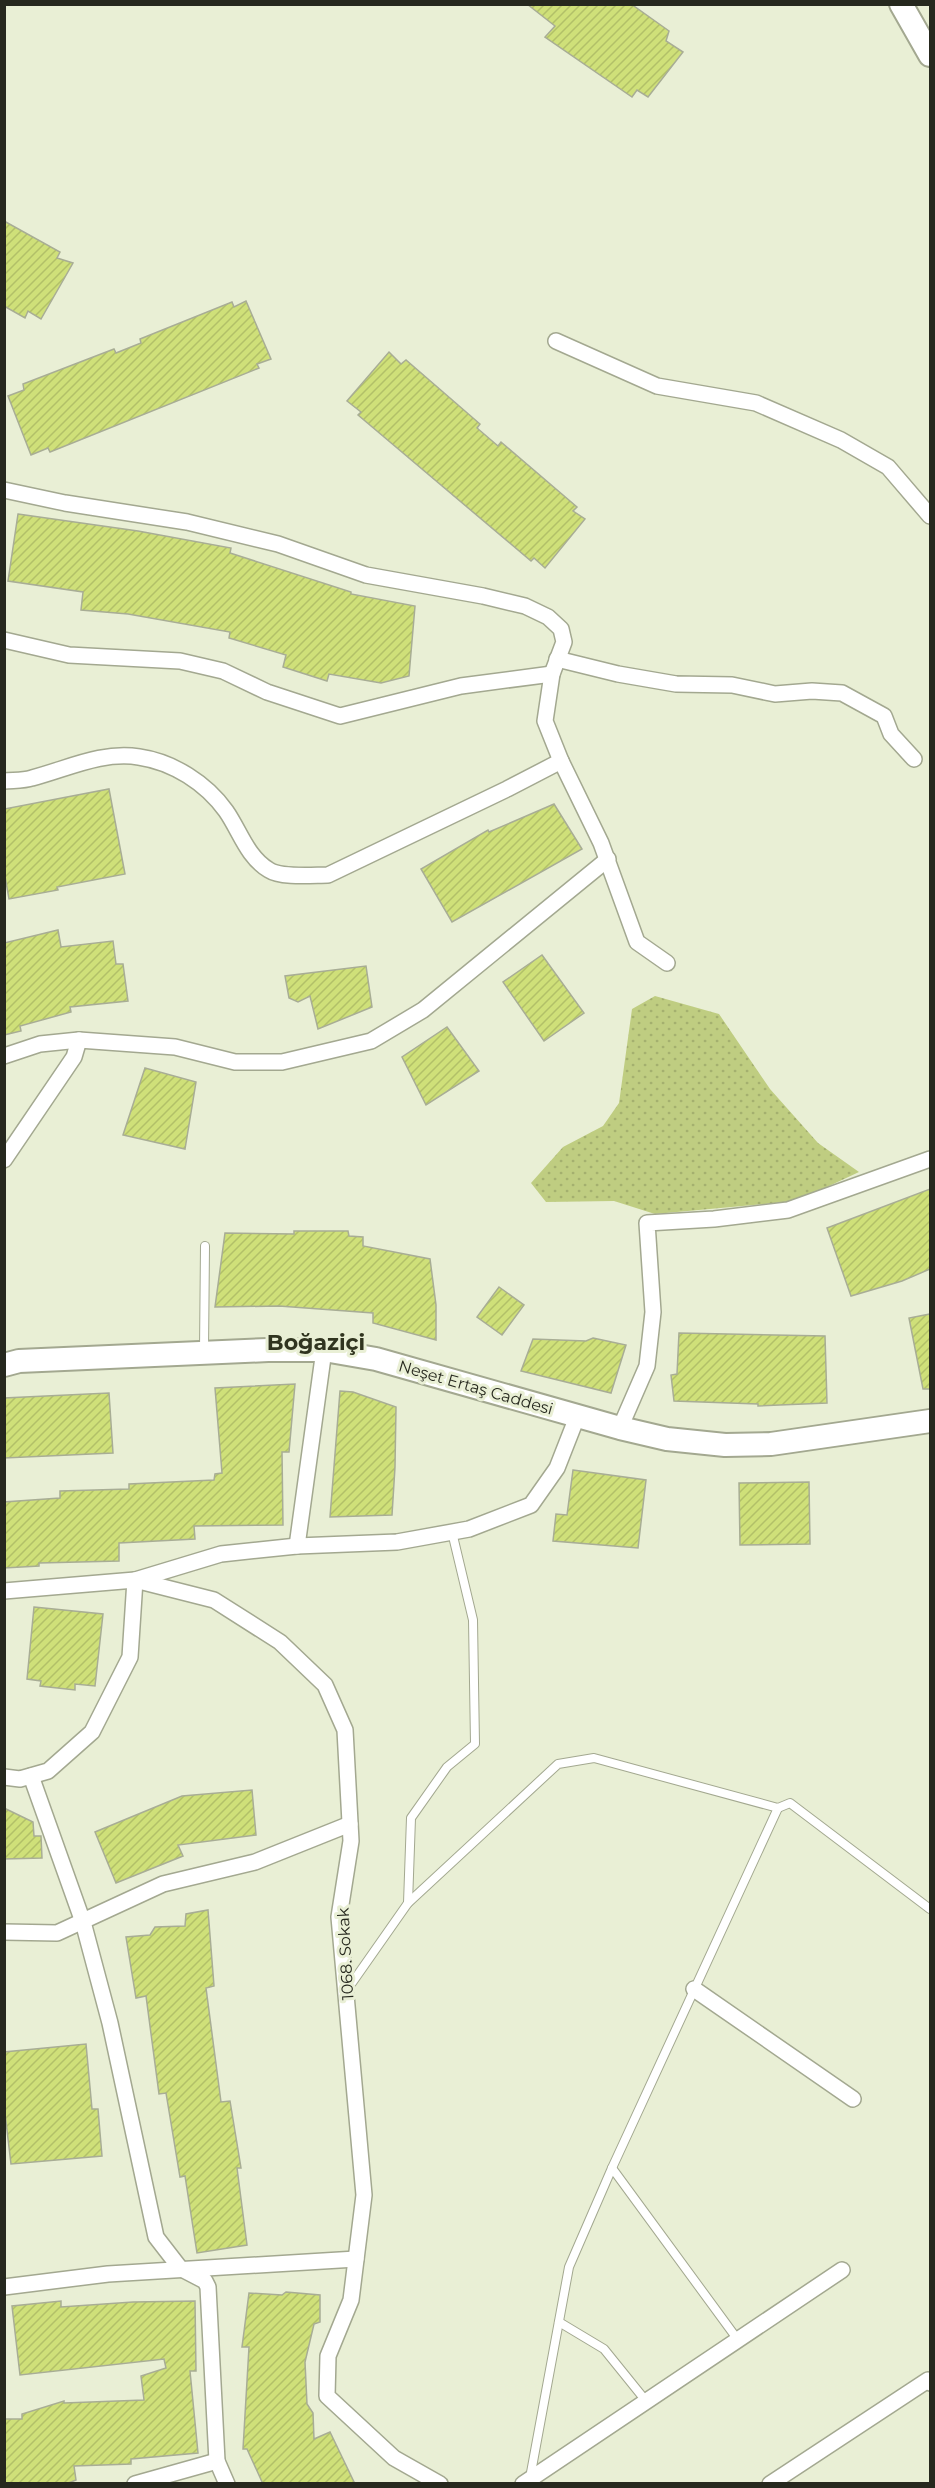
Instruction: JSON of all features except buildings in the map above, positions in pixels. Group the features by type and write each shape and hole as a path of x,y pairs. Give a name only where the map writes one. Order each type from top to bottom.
{"main road":[{"path":"901,4 930,55"},
{"name":"Neşet Ertaş Caddesi","path":"9,1361 324,1350 376,1359 434,1374 620,1428 667,1439 725,1445 771,1444 930,1421"}],"street":[{"path":"556,341 657,386 756,403 841,440 888,467 930,516"},
{"path":"4,490 66,503 187,522 278,544 366,575 525,606 548,617 561,629 564,642 555,667 545,721 561,761 608,859 637,942 668,963"},
{"path":"4,640 69,655 180,660 223,671 267,692 340,716 461,686 555,667 618,674 676,684 732,684 775,694 812,691 842,693 884,716 891,734 914,759"},
{"path":"4,781 30,779 91,759 137,756 162,762 194,777 226,810 253,855 270,871 298,875 328,874 561,761"},
{"path":"4,1056 40,1044 79,1040 176,1047 235,1062 282,1062 371,1041 423,1010 608,859"},
{"path":"4,1160 74,1058 79,1040"},
{"path":"620,1428 647,1366 653,1312 646,1222 714,1219 788,1210 930,1160"},
{"path":"297,1546 324,1350"},
{"path":"4,1778 20,1779 48,1771 92,1732 130,1657 135,1580 221,1554 297,1546 398,1542 469,1529 531,1505 557,1468 577,1417"},
{"name":"1068. Sokak","path":"4,1591 135,1580 214,1600 280,1642 326,1685 345,1730 351,1841 339,1917 364,2195 351,2300 327,2356 327,2396 394,2458 440,2484"},
{"path":"31,1776 83,1922 110,2023 156,2237 180,2268 205,2281 208,2287 217,2461 227,2484"},
{"path":"4,1932 57,1933 163,1884 255,1862 350,1824"},
{"path":"694,1989 853,2099"},
{"path":"4,2287 180,2268 356,2259"},
{"path":"526,2481 842,2270"},
{"path":"770,2484 928,2380 930,2383"},
{"path":"135,2484 217,2461"}],"lane":[{"path":"204,1353 205,1246"},
{"path":"408,1904 411,1818 447,1767 475,1744 473,1620 452,1532"},
{"path":"346,1991 408,1904 558,1764 594,1758 778,1808 790,1803 930,1909"},
{"path":"526,2481 569,2267 612,2168 778,1808"},
{"path":"612,2168 738,2340"},
{"path":"559,2322 604,2349 646,2401"}],"green space":[{"path":"655,996 719,1014 770,1089 818,1143 859,1172 797,1201 655,1214 614,1201 546,1202 531,1183 563,1147 603,1126 619,1103 632,1009"}],"district":[{"name":"Boğaziçi","path":"316,1342"}]}
